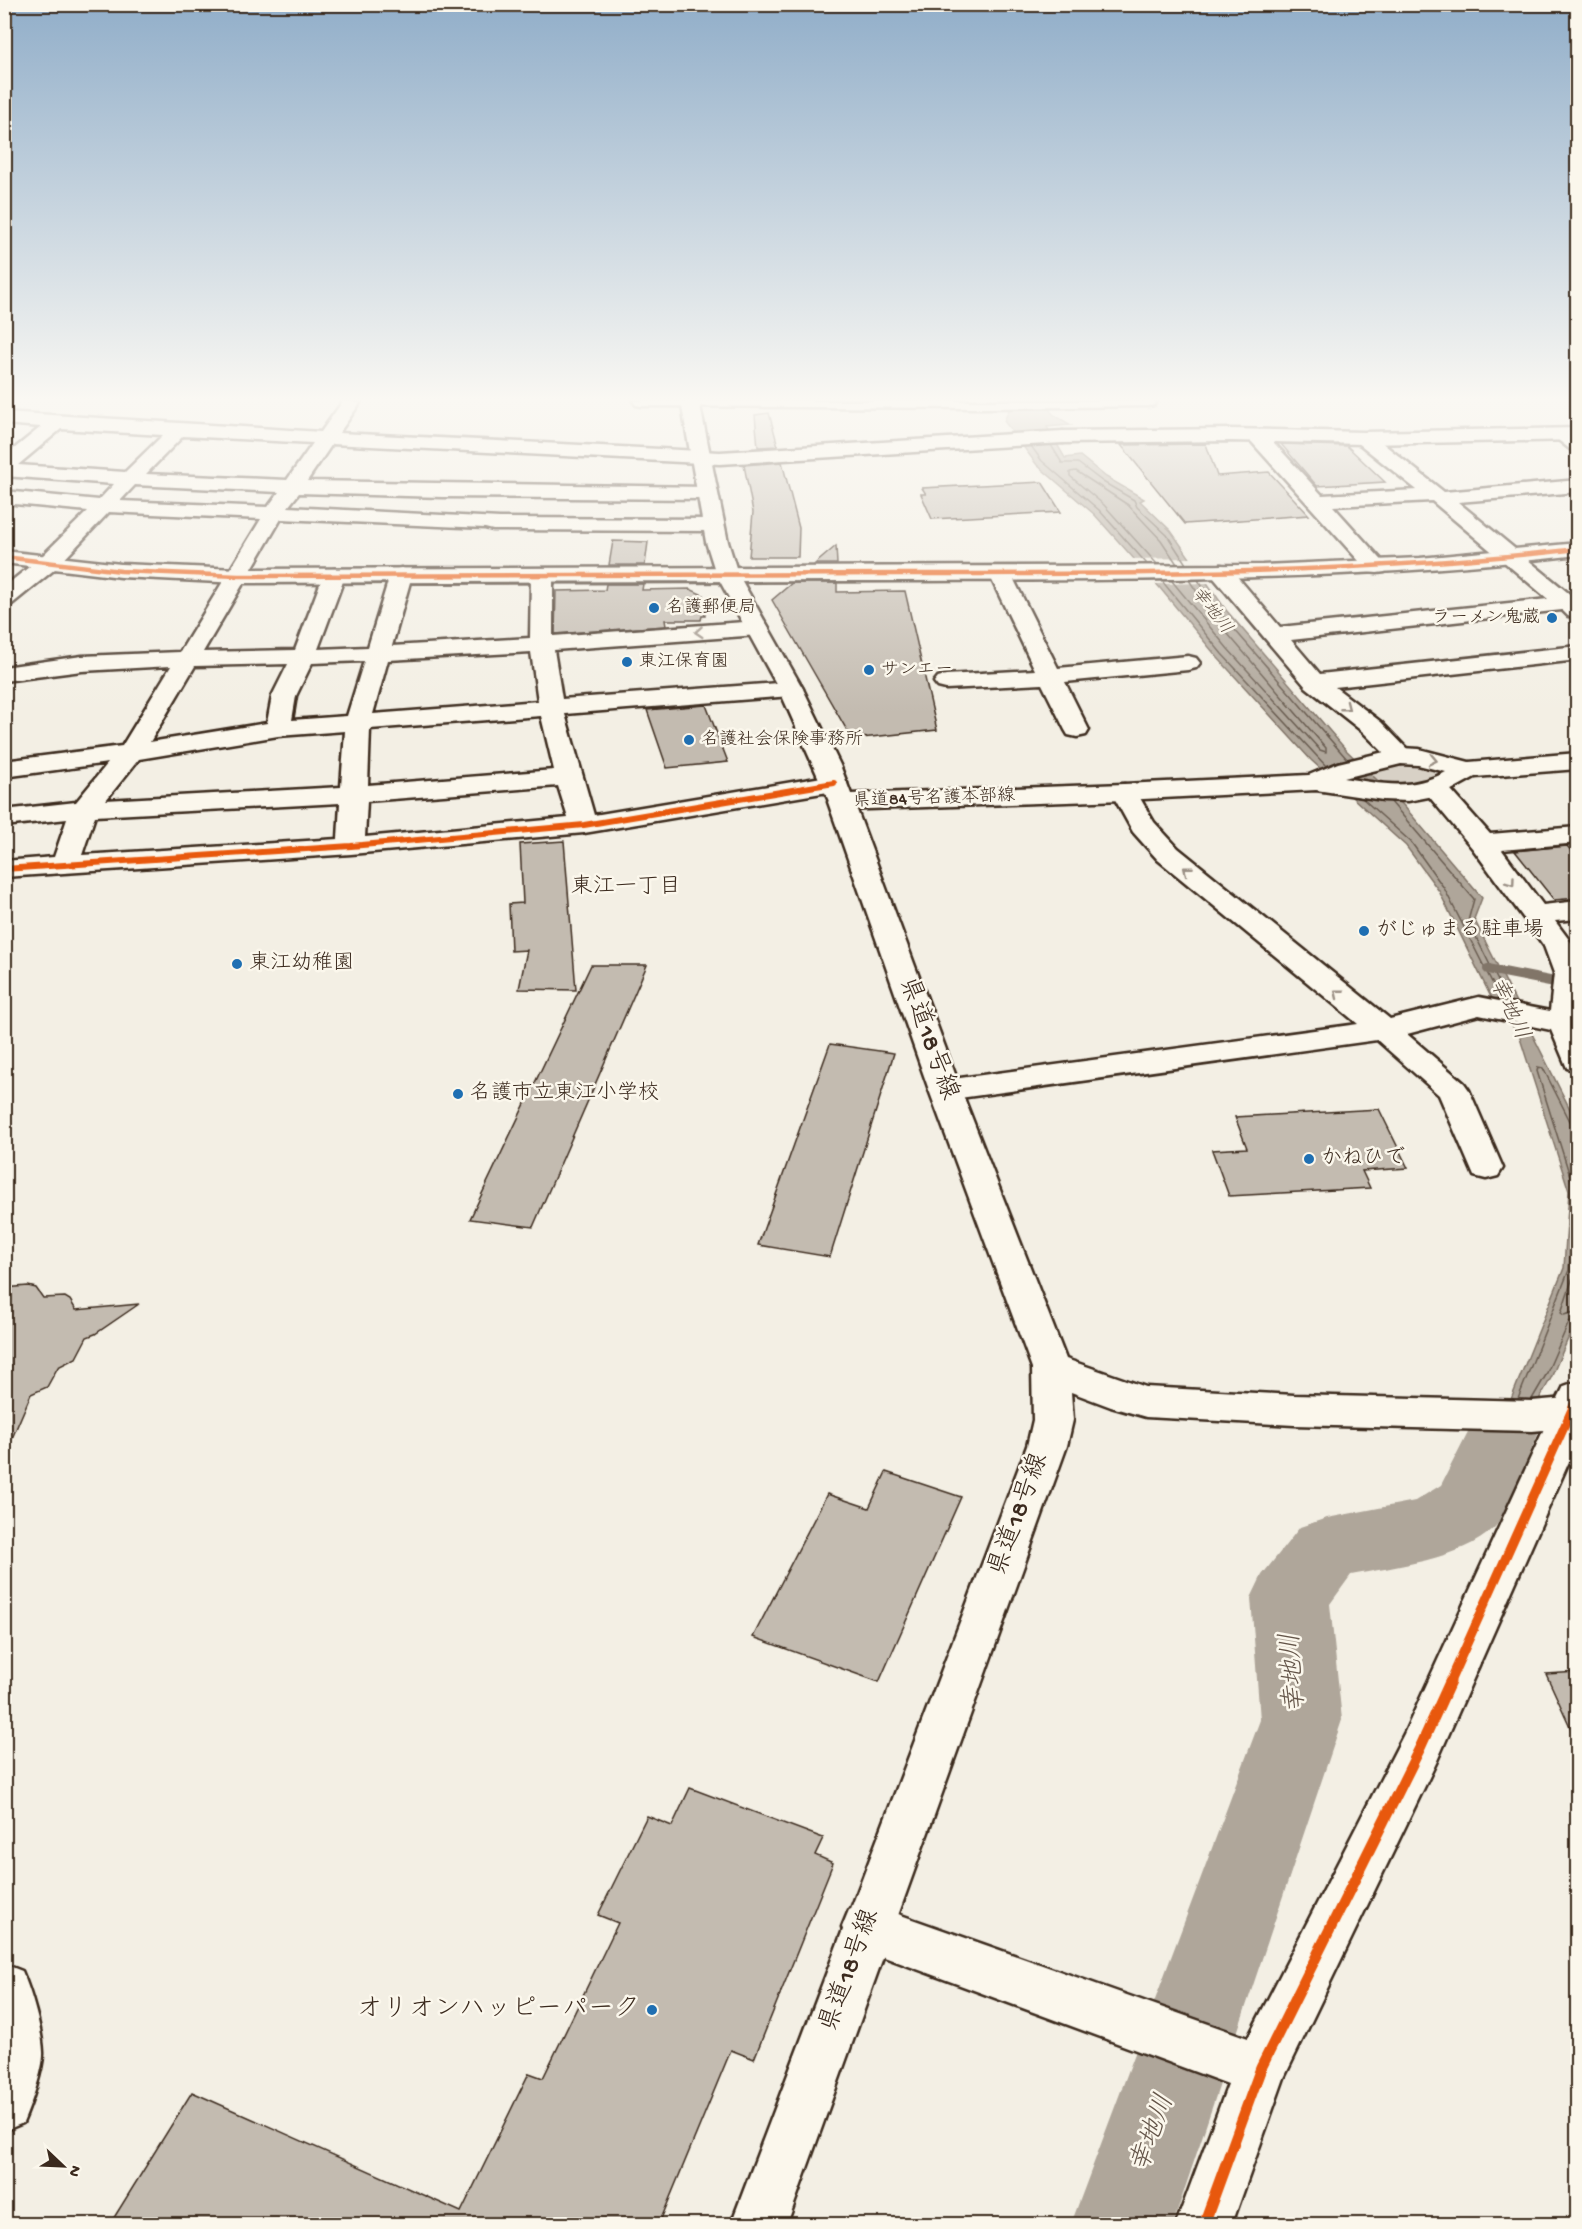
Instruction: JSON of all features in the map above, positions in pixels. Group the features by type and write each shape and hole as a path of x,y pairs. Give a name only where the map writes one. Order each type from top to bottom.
{"main road":[{"path":"92,505 493,523 714,525"},
{"path":"65,865 84,809 131,753 280,505"},
{"name":"県道84号名護本部線","path":"709,505 727,574 791,689 837,793 1124,792 1316,782 1397,793 1435,788 1470,770"},
{"path":"1320,505 1377,567"},
{"path":"1449,505 1574,606"},
{"path":"4,599 13,582 34,575 103,506"},
{"path":"4,557 47,564 161,574 238,576 1000,574 1281,572 1512,558 1578,549"},
{"path":"1215,572 1314,682 1372,727 1401,756"},
{"path":"1000,574 1077,730"},
{"path":"278,729 284,696 309,644 334,576"},
{"path":"351,846 358,722 401,576"},
{"path":"542,576 542,643 551,707 568,777 584,825"},
{"path":"1274,635 1574,606"},
{"path":"4,674 72,663 140,658 378,654 758,628"},
{"path":"1314,682 1578,653"},
{"path":"946,682 1050,676 1188,663"},
{"path":"4,770 131,753 278,729 791,689"},
{"name":"県道84号名護本部線","path":"1316,782 1347,768 1401,756 1419,757 1470,770 1578,761"},
{"path":"4,818 84,809 353,794 568,777"},
{"path":"1435,788 1483,843 1558,945 1569,973 1553,1020"},
{"path":"1124,792 1143,826 1167,854 1384,1030 1453,1090 1486,1168"},
{"path":"4,869 351,846 584,825 837,793"},
{"name":"県道18号線","path":"759,2224 867,1927 1047,1446 1053,1420 1051,1368 945,1090 837,793"},
{"path":"1483,843 1578,835"},
{"path":"1535,914 1578,910"},
{"path":"945,1090 1384,1030 1479,1006 1553,1020 1578,1061"},
{"path":"1051,1368 1125,1397 1146,1402 1294,1410 1479,1414 1564,1409 1420,1748 1243,2062 1204,2224"},
{"path":"867,1927 1243,2062"},
{"path":"4,1989 17,2053 4,2104"}],"shaded area":[{"path":"1412,761 1443,770 1442,776 1436,780 1380,787 1358,770"}],"water":[{"path":"1084,505 1144,505 1171,531 1226,610 1347,751 1403,805 1482,898 1474,919 1577,1123 1577,1318 1551,1378 1497,1474 1468,1506 1564,1268 1569,1191 1519,1035 1490,995 1439,891 1406,846 1311,760 1218,658 1094,514"}],"pier":[{"path":"1193,558 1210,583 1153,584 1130,559"}],"building":[{"path":"752,505 793,505 799,528 798,557 749,557"},
{"path":"926,505 1057,505 1061,512 932,519"},
{"path":"1170,505 1300,505 1309,515 1185,524"},
{"path":"613,541 648,542 645,565 609,565"},
{"path":"836,546 837,564 815,564"},
{"name":"サンエー","path":"792,583 837,583 837,592 905,591 937,730 852,739 772,600"},
{"path":"606,584 643,584 642,590 690,589 703,595 705,616 702,616 701,620 665,620 666,626 555,634 556,591 605,590"},
{"name":"名護社会保険事務所","path":"706,705 728,762 667,768 647,710"},
{"path":"564,841 576,990 519,989 527,950 511,951 509,904 523,903 520,844"},
{"path":"1567,846 1578,858 1578,898 1554,900 1515,851"},
{"path":"591,965 647,965 533,1227 470,1219"},
{"path":"830,1044 894,1053 830,1257 758,1245"},
{"name":"かねひで","path":"1379,1109 1408,1168 1362,1171 1370,1188 1229,1196 1212,1150 1247,1148 1235,1117"},
{"path":"28,1286 36,1288 43,1298 65,1297 70,1300 76,1310 139,1304 87,1337 76,1358 58,1367 47,1387 31,1394 4,1457 4,1288"},
{"path":"886,1472 961,1497 879,1682 753,1637 827,1494 869,1508"},
{"path":"1578,1672 1578,1744 1546,1674"},
{"path":"690,1788 823,1838 815,1855 833,1863 754,2059 731,2050 659,2224 110,2224 192,2092 461,2212 529,2073 543,2078 618,1923 598,1915 647,1816 672,1826"}],"waterway":[{"path":"1488,969 1565,984"},
{"name":"幸地川","path":"1122,2224 1301,1720 1290,1598 1327,1549 1432,1528 1468,1506 1503,1432"}],"cycle path":[{"path":"4,557 121,571 238,576 1103,574 1262,572 1420,565 1578,549"},
{"path":"4,869 351,846 584,825 834,783"},
{"path":"1204,2224 1261,2068 1420,1748 1578,1396"}],"place":[{"name":"名護郵便局","path":"654,608"},
{"name":"ラーメン鬼蔵","path":"1552,618"},
{"name":"東江保育園","path":"627,662"},
{"name":"サンエー","path":"869,670"},
{"name":"名護社会保険事務所","path":"689,740"},
{"name":"がじゅまる駐車場","path":"1364,931"},
{"name":"東江幼稚園","path":"237,964"},
{"name":"名護市立東江小学校","path":"458,1094"},
{"name":"かねひで","path":"1309,1159"},
{"name":"オリオンハッピーパーク","path":"652,2010"}],"district":[{"name":"東江一丁目","path":"626,888"}]}
